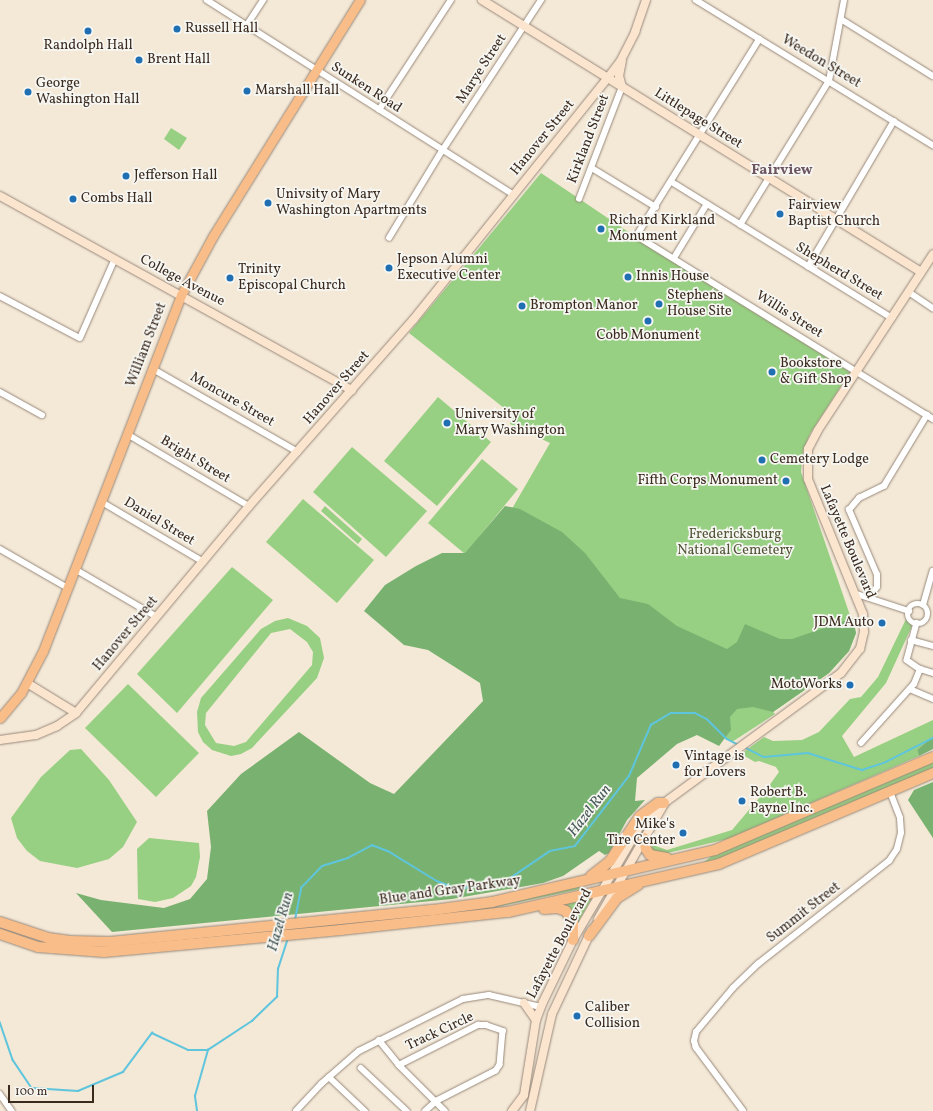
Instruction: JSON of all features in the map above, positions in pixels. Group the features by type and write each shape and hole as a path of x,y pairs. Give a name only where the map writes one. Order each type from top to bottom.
{"highway":[{"name":"Blue and Gray Parkway","path":"0,922 48,938 90,942 140,940 492,902 687,857 737,842 933,758"},
{"name":"Blue and Gray Parkway","path":"0,934 38,947 83,952 128,950 448,920 530,907 737,858 933,773"},
{"path":"581,882 610,861 640,816 658,804 664,803"},
{"path":"644,838 646,849 652,856 687,857"},
{"path":"589,936 617,898 644,881"},
{"path":"530,907 557,908 566,911 574,922 573,940"}],"main road":[{"name":"William Street","path":"0,718 27,683 43,651 181,295 213,236 360,0"}],"street":[{"name":"Sunken Road","path":"207,0 514,196"},
{"path":"247,26 263,0"},
{"path":"379,110 451,0"},
{"name":"Littlepage Street","path":"482,0 607,79 921,272"},
{"name":"Marye Street","path":"389,238 442,151 541,0"},
{"name":"Hanover Street","path":"0,740 36,735 57,726 76,713 204,562 249,506 436,293 514,196 607,79 625,52 646,0"},
{"name":"Weedon Street","path":"696,0 933,145"},
{"path":"740,225 829,81 844,0"},
{"path":"841,19 933,76"},
{"path":"592,168 656,207 701,137 760,39"},
{"path":"622,87 619,76 625,52"},
{"name":"Kirkland Street","path":"579,199 622,87"},
{"path":"808,267 894,121"},
{"name":"Shepherd Street","path":"672,182 892,318"},
{"name":"College Avenue","path":"0,196 114,261 181,295 352,390"},
{"path":"674,258 707,204"},
{"name":"Willis Street","path":"656,207 637,236 933,419"},
{"name":"Lafayette Boulevard","path":"512,1111 522,1101 526,1088 536,1020 541,1006 573,940 614,873 640,826 664,803 841,673 854,659 864,632 863,614 856,594 815,502 806,469 811,442 933,254"},
{"path":"0,296 78,338 84,334 114,261"},
{"path":"909,292 933,308"},
{"name":"Moncure Street","path":"153,369 298,452"},
{"path":"0,392 42,415"},
{"path":"870,597 877,587 877,575 849,510 859,498 884,486 927,415"},
{"name":"Bright Street","path":"128,435 249,506"},
{"name":"Daniel Street","path":"102,502 204,562"},
{"path":"0,549 68,588"},
{"path":"75,570 157,617"},
{"path":"923,605 930,589 933,571"},
{"path":"856,594 870,597 909,612"},
{"path":"917,624 910,619 909,612 912,606 923,605"},
{"path":"917,624 924,622 928,617 928,610 923,605"},
{"path":"917,624 911,640 907,660 920,669 933,673"},
{"path":"911,640 933,646"},
{"path":"861,743 910,689 920,669"},
{"path":"27,683 76,713"},
{"path":"910,689 933,699"},
{"name":"Summit Street","path":"743,1111 694,1044 696,1032 744,977 889,861 897,849 901,833 900,818 890,792"},
{"name":"Lafayette Boulevard","path":"530,1111 551,1021 565,984 614,887 662,811 664,803"},
{"path":"296,1111 359,1051 471,996 489,995 541,1006 548,1011 551,1021"},
{"path":"524,1003 536,1020"},
{"name":"Track Circle","path":"399,1065 480,1024 504,1030 500,1065 496,1071 437,1101"},
{"path":"379,1040 399,1065 446,1111"},
{"path":"361,1068 408,1111"},
{"path":"330,1077 365,1111"},
{"path":"0,1094 12,1111"},
{"path":"426,1111 437,1101"}],"green space":[{"path":"171,128 187,138 179,150 164,139"},
{"name":"Fredericksburg National Cemetery","path":"541,173 664,256 850,372 810,434 803,451 801,472 856,633 849,651 829,673 773,712 775,714 732,742 727,739 509,514 550,443 510,424 513,415 409,333"},
{"path":"438,397 491,442 437,506 384,461"},
{"path":"352,447 427,511 386,557 313,492"},
{"path":"482,459 518,489 465,554 428,523"},
{"path":"303,499 374,560 337,603 266,542"},
{"path":"325,506 362,539 358,544 321,511"},
{"path":"505,506 520,509 562,532 585,553 620,598 648,604 677,626 727,649 737,642 745,624 780,639 792,639 853,618 856,633 849,651 829,673 773,712 753,707 737,709 730,717 731,730 719,746 697,735 677,744 637,778 635,801 645,800 627,820 609,853 605,855 599,851 563,876 543,883 452,899 112,932 76,893 101,900 164,908 190,899 207,879 211,847 207,811 241,774 299,732 370,783 394,794 483,701 480,683 428,650 404,645 364,611 385,585 416,566 442,553 465,553"},
{"path":"232,567 273,600 177,713 137,674"},
{"path":"907,617 912,626 886,683 842,736 854,757 933,720 933,736 917,750 919,756 728,839 659,855 649,851 653,845 667,850 732,830 766,790 779,772 776,767 759,761 755,762 741,754 764,737 773,741 802,740 819,732 850,699 861,697 878,677"},
{"path":"288,618 307,626 320,638 324,658 317,678 252,748 241,754 231,756 212,750 203,742 198,732 197,712 201,698 261,629 275,621","holes":["290,629 307,642 313,652 312,665 246,742 234,746 216,743 205,725 206,713 271,633"]},
{"path":"128,684 199,753 156,797 85,728"},
{"path":"933,736 933,749 919,756 917,750"},
{"path":"81,749 109,780 137,822 123,847 109,859 77,868 40,861 27,851 17,838 11,818 41,777 70,750"},
{"path":"933,761 933,769 733,855 703,863 714,854"},
{"path":"933,782 933,838 908,800 914,790"},
{"path":"149,838 199,843 200,857 196,877 191,886 173,898 155,902 138,899 137,849"},
{"path":"581,885 581,889 463,914 308,930 309,926"},
{"path":"592,898 577,924 560,904"}],"waterway":[{"name":"Hazel Run","path":"295,920 301,888 322,866 348,858 372,845 388,851 437,881 458,889 506,881 550,851 575,846 629,776 651,725 671,713 695,713 707,719 727,739 739,745"},
{"name":"Hazel Run","path":"744,747 764,757 808,753 862,770 886,762 933,738"},
{"name":"Hazel Run","path":"197,1111 195,1096 208,1050 252,1021 277,997 278,969 288,939"},
{"path":"0,1022 13,1060 32,1088 78,1091 123,1072 152,1033 188,1050 208,1050"}],"place":[{"name":"Russell Hall","path":"177,29"},
{"name":"Randolph Hall","path":"88,31"},
{"name":"Brent Hall","path":"139,60"},
{"name":"Marshall Hall","path":"247,91"},
{"name":"George Washington Hall","path":"28,92"},
{"name":"Jefferson Hall","path":"126,176"},
{"name":"Combs Hall","path":"73,199"},
{"name":"Univsity of Mary Washington Apartments","path":"268,203"},
{"name":"Fairview Baptist Church","path":"780,214"},
{"name":"Richard Kirkland Monument","path":"601,229"},
{"name":"Jepson Alumni Executive Center","path":"389,268"},
{"name":"Innis House","path":"628,277"},
{"name":"Trinity Episcopal Church","path":"230,278"},
{"name":"Stephens House Site","path":"659,304"},
{"name":"Brompton Manor","path":"522,306"},
{"name":"Cobb Monument","path":"648,321"},
{"name":"Bookstore & Gift Shop","path":"772,372"},
{"name":"University of Mary Washington","path":"447,423"},
{"name":"Cemetery Lodge","path":"762,460"},
{"name":"Fifth Corps Monument","path":"786,481"},
{"name":"JDM Auto","path":"882,623"},
{"name":"MotoWorks","path":"850,685"},
{"name":"Vintage is for Lovers","path":"676,765"},
{"name":"Robert B. Payne Inc.","path":"742,801"},
{"name":"Mike's Tire Center","path":"683,833"},
{"name":"Caliber Collision","path":"577,1016"}],"district":[{"name":"Fairview","path":"782,171"}]}
